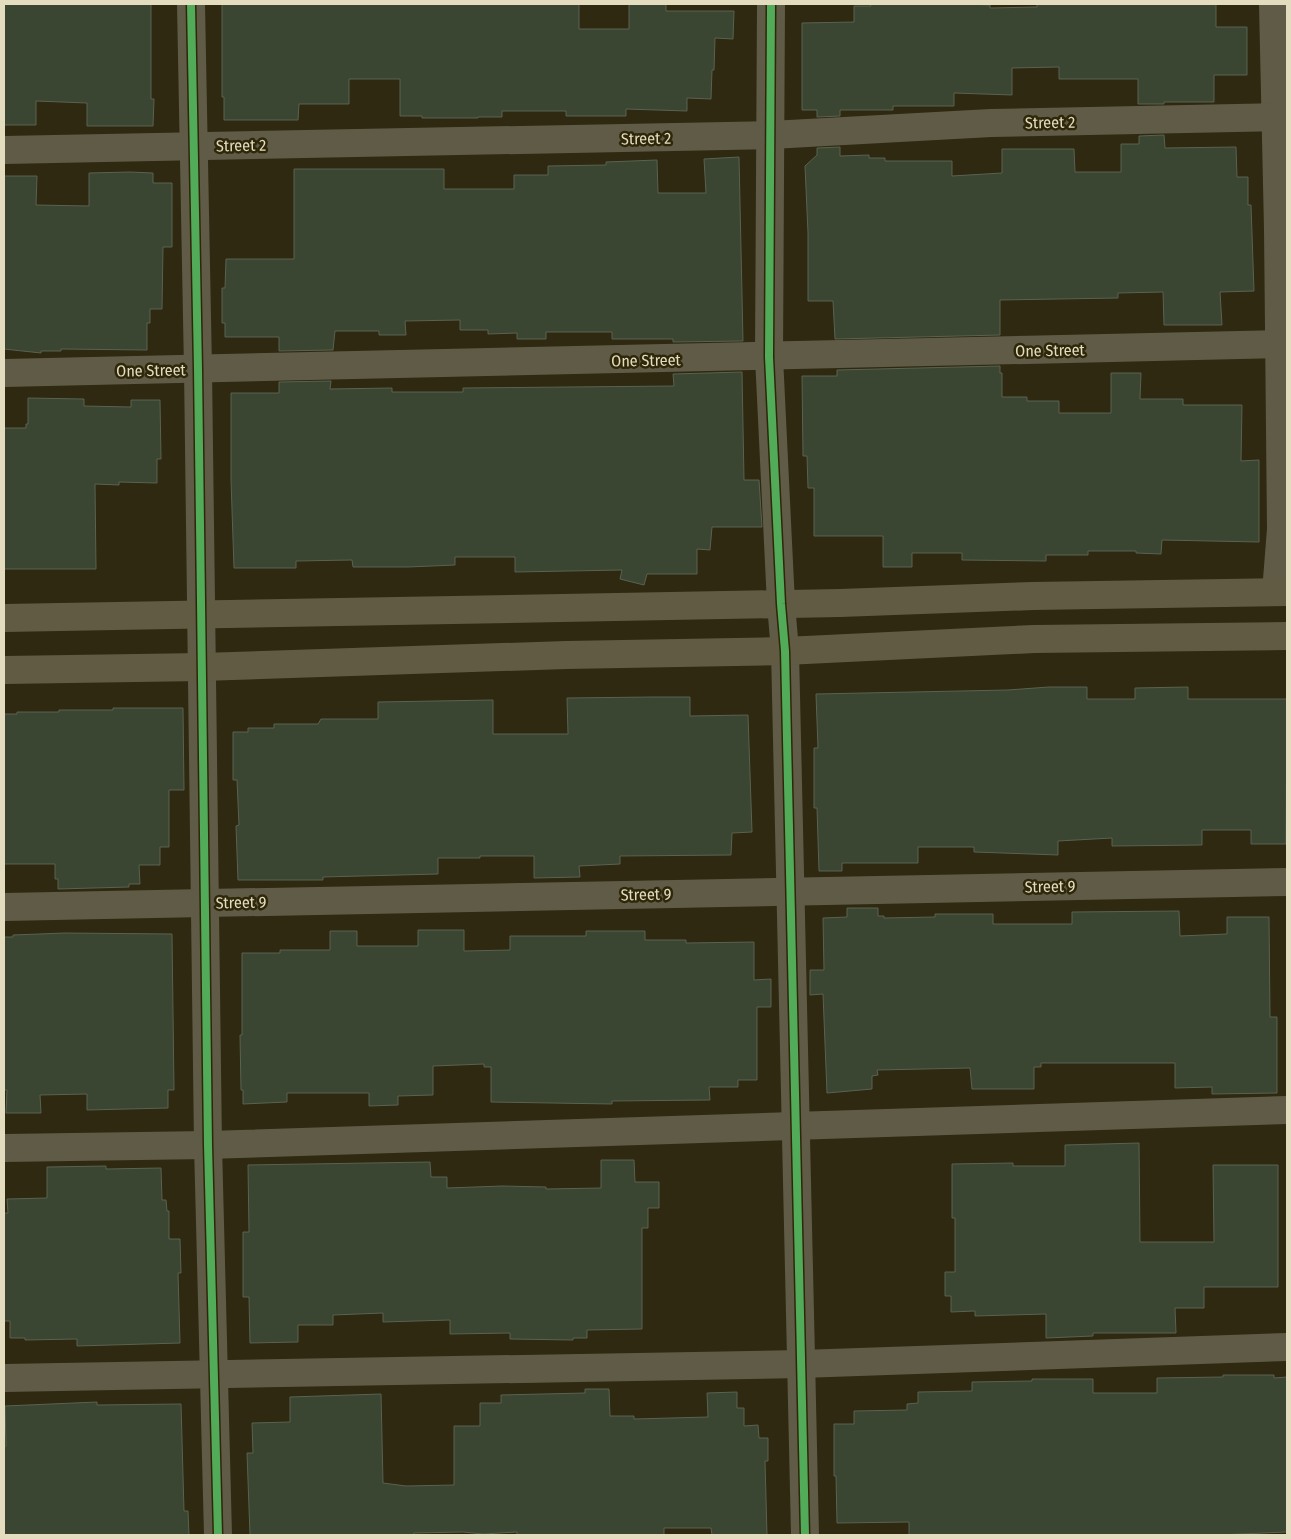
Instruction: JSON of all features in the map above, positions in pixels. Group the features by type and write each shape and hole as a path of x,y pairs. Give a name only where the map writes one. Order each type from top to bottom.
{"street":[{"path":"191,4 198,369 208,1145 218,1535"},
{"path":"771,4 769,357 784,651 805,1535"},
{"path":"4,618 781,604 1033,596 1281,592 1283,344 1281,117 1273,4"},
{"name":"Street 2","path":"4,150 771,135 991,123 1281,117"},
{"name":"One Street","path":"4,373 1283,344"},
{"path":"4,670 202,667 566,655 784,651 1034,639 1287,636"},
{"name":"Street 9","path":"4,907 1287,882"},
{"path":"4,1148 208,1145 1287,1110"},
{"path":"4,1378 801,1364 1287,1347"}],"building":[{"path":"4,4 151,4 151,99 154,99 153,126 87,126 87,103 36,101 36,125 4,125"},
{"path":"222,4 579,4 579,29 629,29 629,4 666,4 666,11 734,11 733,39 715,38 711,99 687,98 687,111 626,109 626,116 566,116 566,111 502,111 502,117 422,118 422,116 400,116 400,79 349,79 349,104 299,104 298,120 224,120 224,97 222,97"},
{"path":"870,4 969,4 990,5 990,8 1037,7 1037,4 1216,4 1216,27 1247,27 1247,75 1214,75 1214,102 1138,104 1138,79 1059,79 1059,67 1012,68 1012,95 954,93 954,106 893,106 893,110 840,110 840,116 817,117 817,110 802,110 802,23 854,22 854,6 871,6"},
{"path":"1164,135 1165,148 1236,147 1237,177 1248,177 1248,205 1251,205 1254,291 1220,292 1222,325 1164,325 1163,292 1118,293 1118,298 1000,300 1000,335 835,339 833,301 808,301 808,233 805,166 817,155 817,148 840,147 840,156 869,155 869,158 885,158 885,161 952,161 952,176 1002,173 1002,149 1074,149 1075,172 1121,172 1121,144 1139,144 1139,136"},
{"path":"739,157 743,341 673,342 673,339 612,339 612,332 546,332 546,339 517,339 517,333 488,334 488,330 460,330 460,320 405,321 406,335 379,335 379,331 335,331 333,350 279,351 279,337 225,337 225,323 222,323 222,288 225,288 226,259 294,259 294,169 444,169 444,189 514,189 514,175 548,175 548,166 606,165 606,162 657,160 658,193 706,193 704,159"},
{"path":"89,173 153,173 153,183 172,183 172,247 163,247 162,309 150,309 150,323 147,323 147,350 61,349 61,351 41,351 41,353 4,349 4,176 37,176 36,205 89,206"},
{"path":"1000,366 1000,373 1002,373 1002,397 1027,397 1027,401 1059,401 1059,413 1111,413 1111,373 1141,373 1140,399 1183,399 1183,405 1242,405 1241,461 1259,460 1259,542 1162,540 1161,554 1136,553 1136,551 1088,551 1088,555 1046,555 1046,561 962,560 962,553 912,553 912,567 883,567 883,536 814,536 814,488 808,488 807,456 803,456 802,376 837,376 837,370"},
{"path":"742,372 744,480 759,480 762,527 712,527 710,550 697,549 697,574 647,574 644,585 620,579 622,570 515,572 515,557 455,557 455,565 408,567 353,567 352,560 296,561 296,568 234,568 231,393 279,393 279,382 331,381 330,389 392,388 392,392 463,392 463,388 674,386 673,374"},
{"path":"28,398 84,399 84,406 131,407 131,400 160,400 161,459 157,459 157,483 119,482 119,485 95,484 96,569 4,569 4,428 26,428 26,424 28,424"},
{"path":"1087,687 1087,699 1135,699 1135,688 1188,687 1188,699 1287,699 1286,844 1251,844 1251,830 1202,830 1202,845 1112,846 1112,838 1058,841 1058,855 974,852 974,847 918,847 918,863 842,863 842,871 819,871 817,808 814,808 814,748 818,748 816,694 1008,690"},
{"path":"690,697 690,716 748,715 752,832 732,833 731,855 620,856 620,864 579,866 580,877 534,878 534,856 480,856 480,858 438,858 438,874 323,877 323,880 238,880 236,826 239,825 237,780 233,780 233,732 248,732 248,728 274,728 274,724 318,724 321,719 378,719 378,702 493,700 493,734 568,734 567,698"},
{"path":"113,708 183,708 184,790 169,790 169,847 160,847 160,865 139,865 140,884 129,884 129,887 58,889 58,879 55,879 55,864 4,864 4,714 17,714 17,712 59,712 59,710 113,710"},
{"path":"847,908 878,908 878,916 884,916 884,918 935,917 935,914 993,914 993,924 1072,924 1072,912 1179,911 1180,936 1227,934 1227,917 1269,917 1270,1017 1277,1017 1277,1093 1212,1094 1212,1087 1175,1088 1175,1063 1041,1063 1041,1067 1034,1067 1034,1089 972,1089 970,1068 877,1070 878,1075 872,1076 872,1089 827,1093 823,994 810,995 810,970 824,970 823,918 847,917"},
{"path":"418,930 464,930 464,951 510,950 510,936 586,936 586,931 645,931 645,940 686,940 686,943 754,942 754,980 771,979 771,1007 757,1007 757,1080 738,1080 738,1087 709,1087 710,1100 612,1101 612,1104 491,1102 491,1067 484,1067 484,1064 433,1066 433,1095 398,1096 398,1105 369,1106 369,1093 287,1093 287,1102 243,1104 240,1035 242,1035 242,953 280,953 280,950 330,950 330,931 357,931 357,946 418,946"},
{"path":"65,933 172,934 174,1090 168,1090 168,1108 87,1110 87,1094 40,1095 41,1113 6,1113 7,1090 4,1090 4,937"},
{"path":"1139,1143 1140,1242 1214,1242 1213,1165 1278,1165 1278,1287 1204,1287 1204,1308 1175,1308 1176,1333 1093,1333 1093,1336 1046,1338 1046,1314 975,1316 975,1311 951,1312 951,1296 945,1296 945,1272 955,1272 952,1164 1013,1163 1013,1166 1065,1166 1065,1145"},
{"path":"601,1160 634,1160 635,1182 659,1182 659,1208 648,1208 648,1228 642,1228 642,1329 587,1330 587,1338 573,1338 573,1340 510,1339 510,1333 450,1334 450,1320 383,1322 383,1313 333,1315 333,1325 298,1325 298,1342 250,1343 249,1297 243,1297 243,1232 249,1232 248,1165 430,1162 431,1177 447,1177 447,1188 502,1186 546,1187 546,1189 601,1188"},
{"path":"106,1166 106,1169 161,1168 162,1200 166,1200 167,1211 169,1211 169,1239 180,1239 181,1273 178,1273 180,1343 77,1346 77,1339 25,1340 25,1338 10,1338 10,1321 4,1321 4,1213 8,1213 7,1199 47,1198 47,1167"},
{"path":"1223,1375 1274,1375 1274,1378 1287,1377 1287,1532 1217,1535 909,1535 909,1522 837,1523 836,1476 834,1476 834,1424 854,1424 854,1411 907,1410 907,1404 918,1403 918,1392 972,1391 972,1382 1032,1381 1032,1379 1093,1379 1093,1393 1157,1393 1157,1378 1223,1377"},
{"path":"585,1389 609,1389 610,1416 634,1416 634,1419 708,1417 707,1393 737,1392 737,1408 744,1408 744,1426 758,1425 759,1438 768,1438 768,1461 765,1461 767,1535 712,1535 711,1528 664,1528 664,1535 517,1535 517,1532 483,1534 463,1532 414,1533 414,1535 250,1535 247,1453 253,1453 252,1423 290,1422 290,1397 381,1394 383,1483 406,1486 454,1485 454,1426 480,1426 480,1403 501,1403 501,1395 585,1393"},
{"path":"97,1402 97,1405 181,1404 184,1511 188,1511 189,1535 4,1535 5,1406"}],"cycle path":[{"path":"191,4 198,369 208,1145 218,1535"},
{"path":"771,4 769,357 785,651 805,1535"}]}
